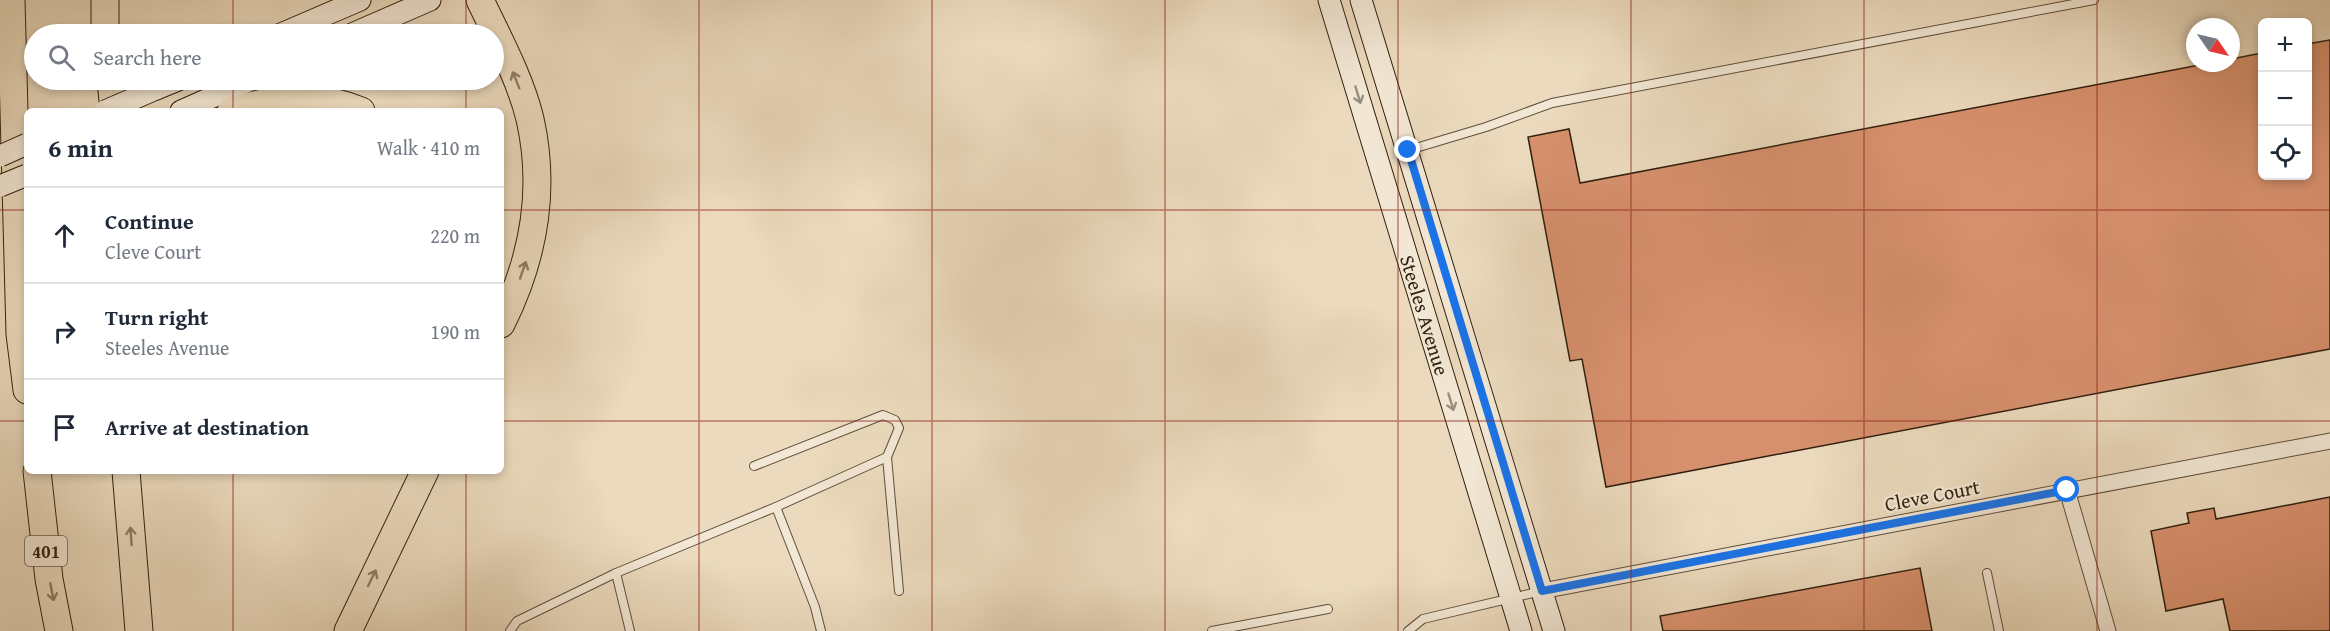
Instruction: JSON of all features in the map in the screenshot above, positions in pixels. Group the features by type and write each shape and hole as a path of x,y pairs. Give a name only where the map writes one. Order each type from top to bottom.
{"highway":[{"path":"11,0 21,334 24,362"},
{"path":"480,0 491,24"},
{"path":"504,53 517,81 529,117 537,158 537,198 530,249 504,316"},
{"path":"106,90 106,108"},
{"path":"112,90 114,108"},
{"path":"241,108 293,98 327,100 352,108"},
{"path":"0,142 17,215"},
{"name":"401","path":"37,474 49,579 59,631"},
{"path":"126,474 139,631"},
{"path":"348,631 424,474"},
{"path":"135,595 148,631"}],"main road":[{"path":"304,24 360,0"},
{"path":"375,24 430,0"},
{"name":"Steeles Avenue","path":"1329,0 1521,631"},
{"name":"Steeles Avenue","path":"1361,0 1554,631"},
{"path":"113,108 154,90"},
{"path":"188,108 228,90"},
{"path":"0,156 24,145"},
{"path":"0,186 24,177"}],"street":[{"name":"Cleve Court","path":"1542,591 2330,441"},
{"path":"2067,490 2108,631"}],"lane":[{"path":"1408,150 1486,127 1552,103 2094,0"},
{"path":"754,466 883,415 895,420 898,428 888,457 899,591"},
{"path":"510,631 517,621 616,573 776,507 888,457"},
{"path":"776,507 815,607 821,631"},
{"path":"616,573 630,631"},
{"path":"1987,573 1999,631"},
{"path":"1408,631 1423,619 1542,591"},
{"path":"1212,631 1328,609"}],"building":[{"path":"2330,40 2330,349 1606,487 1582,359 1570,361 1528,137 1569,129 1580,183 2186,68 2186,72 2240,72 2240,57 2258,54 2258,180 2312,180 2312,43"},
{"path":"2330,497 2330,631 2230,631 2223,599 2166,611 2151,531 2189,523 2187,513 2214,508 2216,519"},
{"path":"1920,568 1932,631 1663,631 1660,616"}],"route":[{"path":"1408,150 1542,591 2067,490"}]}
